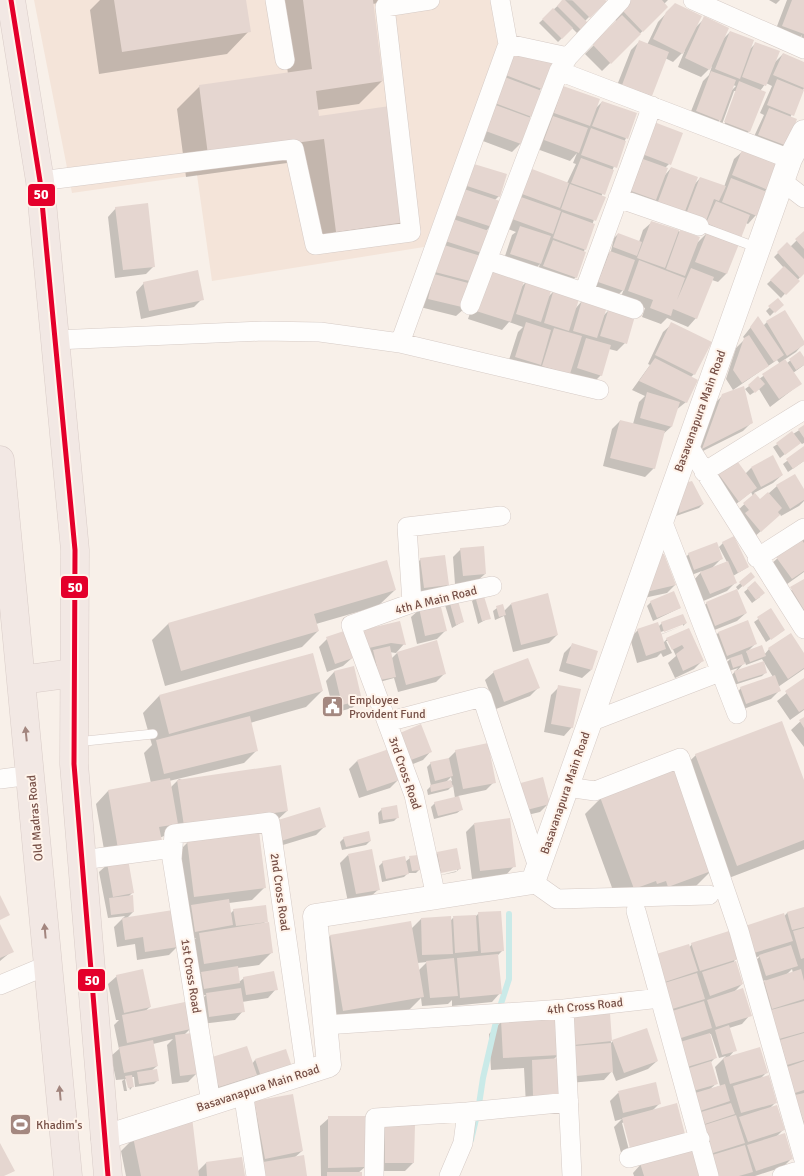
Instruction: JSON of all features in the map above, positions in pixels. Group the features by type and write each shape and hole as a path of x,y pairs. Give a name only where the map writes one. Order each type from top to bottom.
{"highway":[{"path":"11,0 40,181 74,550 74,742 103,1138 108,1176"},
{"name":"Old Madras Road","path":"0,460 4,566 21,680 31,775 68,1176"},
{"path":"21,680 74,673"}],"street":[{"path":"275,0 285,60"},
{"path":"40,181 294,149 315,245 411,232 385,7 430,0"},
{"path":"400,343 508,44 500,0"},
{"path":"470,305 563,64 621,0"},
{"path":"693,0 804,49"},
{"path":"508,44 563,64 786,170 804,198"},
{"path":"584,292 652,106"},
{"name":"Basavanapura Main Road","path":"103,1138 329,1065 315,916 436,897 535,875 786,170 804,132"},
{"path":"618,198 699,226"},
{"path":"487,260 634,309"},
{"path":"55,340 262,331 320,332 400,343 599,390"},
{"path":"704,472 804,410"},
{"path":"688,445 757,558 804,629"},
{"path":"412,603 408,527 501,516"},
{"path":"662,520 737,714"},
{"path":"757,558 804,528"},
{"name":"4th A Main Road","path":"351,625 412,603 492,586"},
{"name":"3rd Cross Road","path":"351,625 414,795 436,897"},
{"path":"590,722 720,672"},
{"path":"387,722 490,694 535,875 557,899 709,895"},
{"path":"567,787 595,791 680,758 739,931 804,1160"},
{"path":"0,779 31,775"},
{"name":"2nd Cross Road","path":"173,848 174,834 270,822 306,1072"},
{"path":"82,860 173,848"},
{"name":"1st Cross Road","path":"173,848 174,867 211,1103"},
{"path":"636,911 709,1176"},
{"path":"0,985 48,965"},
{"name":"4th Cross Road","path":"325,1025 564,1009 660,998"},
{"path":"564,1009 572,1176"},
{"path":"243,1092 256,1176"},
{"path":"374,1176 375,1118 467,1112 569,1102"},
{"path":"449,1176 463,1143 467,1112"},
{"path":"629,1158 700,1139"},
{"path":"782,1176 804,1169"}],"lane":[{"path":"699,226 758,248"},
{"path":"74,742 153,734"}],"shaded area":[{"path":"34,0 510,0 510,13 424,247 212,281 197,175 72,193"}],"building":[{"path":"114,0 246,0 251,32 122,52"},
{"path":"303,0 373,0 383,81 316,91 319,116 390,106 406,222 336,232 324,139 208,155 199,85 312,69"},
{"path":"562,0 565,0 588,23 581,30 557,6"},
{"path":"572,0 605,0 607,1 590,18"},
{"path":"631,0 662,0 668,7 643,32 621,9"},
{"path":"792,0 804,0 804,34 782,26"},
{"path":"675,3 702,16 683,54 653,39 666,12"},
{"path":"553,8 573,28 562,39 542,19"},
{"path":"622,15 641,34 611,64 592,44"},
{"path":"704,16 729,28 710,70 685,58"},
{"path":"730,31 754,40 740,79 715,69"},
{"path":"639,40 669,52 652,96 622,85"},
{"path":"755,42 780,51 766,86 742,77"},
{"path":"513,48 552,63 542,89 503,74"},
{"path":"783,53 804,62 804,88 773,75"},
{"path":"711,71 736,80 721,121 696,111"},
{"path":"502,76 542,91 532,117 492,102"},
{"path":"777,79 804,90 794,116 767,105"},
{"path":"739,81 766,92 750,132 724,122"},
{"path":"563,86 600,99 590,126 554,113"},
{"path":"602,101 637,113 628,139 592,126"},
{"path":"493,104 531,118 521,144 483,130"},
{"path":"769,108 797,119 787,146 758,135"},
{"path":"553,116 588,128 579,153 544,140"},
{"path":"654,122 683,133 671,165 642,154"},
{"path":"591,128 626,141 617,168 581,155"},
{"path":"742,150 778,164 768,190 732,175"},
{"path":"581,158 614,170 605,195 571,183"},
{"path":"643,159 668,168 656,200 631,191"},
{"path":"474,164 507,174 500,197 467,186"},
{"path":"671,167 698,177 684,214 657,204"},
{"path":"532,169 569,183 560,208 522,194"},
{"path":"700,177 726,186 719,201 714,199 706,221 686,214"},
{"path":"731,178 767,192 757,216 722,202"},
{"path":"570,184 606,197 596,221 561,209"},
{"path":"464,189 500,201 492,227 455,215"},
{"path":"521,197 561,211 553,234 512,219"},
{"path":"716,201 750,215 741,238 706,223"},
{"path":"148,203 155,267 123,270 115,207"},
{"path":"562,212 595,224 586,250 553,238"},
{"path":"453,219 489,231 482,253 445,241"},
{"path":"651,221 679,230 665,268 637,258"},
{"path":"520,226 551,236 541,264 510,254"},
{"path":"680,230 700,237 685,276 666,269"},
{"path":"804,231 804,249 795,239"},
{"path":"707,232 739,244 727,274 695,262"},
{"path":"618,233 642,242 637,256 613,247"},
{"path":"553,240 586,252 577,278 543,266"},
{"path":"787,242 804,259 804,274 800,278 777,252"},
{"path":"444,245 481,256 473,282 435,272"},
{"path":"610,251 635,260 624,291 598,282"},
{"path":"639,260 685,278 677,300 691,268 714,277 697,319 673,309 671,316 650,308 653,300 628,291"},
{"path":"784,266 800,281 786,295 770,280"},
{"path":"490,267 525,278 511,322 476,311"},
{"path":"198,270 204,300 149,311 143,282"},
{"path":"434,274 472,284 466,308 428,299"},
{"path":"527,279 552,288 541,322 516,314"},
{"path":"554,289 580,296 569,331 544,323"},
{"path":"778,298 784,305 775,313 768,306"},
{"path":"582,300 607,307 597,338 573,331"},
{"path":"609,308 635,316 627,344 600,336"},
{"path":"785,310 804,341 804,345 787,356 766,321"},
{"path":"758,316 784,355 774,362 750,327"},
{"path":"526,322 551,330 541,365 515,357"},
{"path":"671,322 712,342 695,375 655,355"},
{"path":"554,328 582,336 570,374 542,366"},
{"path":"749,335 769,366 742,383 733,370 744,338"},
{"path":"586,338 611,345 602,376 577,368"},
{"path":"800,351 804,357 804,365 796,370 789,359"},
{"path":"655,358 698,380 687,403 639,381"},
{"path":"785,359 802,384 779,399 762,374"},
{"path":"758,376 765,384 755,393 748,385"},
{"path":"744,386 753,423 702,449 722,394"},
{"path":"647,392 680,402 672,427 640,418"},
{"path":"620,420 665,431 655,469 610,458"},
{"path":"804,425 804,438 798,429"},
{"path":"792,431 801,443 785,455 776,443"},
{"path":"804,446 804,461 793,469 786,459"},
{"path":"773,455 783,475 761,487 751,467"},
{"path":"735,458 757,488 739,502 717,472"},
{"path":"795,474 804,489 804,500 790,509 776,485"},
{"path":"692,481 704,504 679,513 681,484"},
{"path":"768,492 782,508 778,512 780,515 761,532 745,513 749,510 743,503 755,493 760,499"},
{"path":"734,536 749,567 738,573 722,542"},
{"path":"801,539 804,543 804,571 792,579 776,557"},
{"path":"717,542 723,559 694,570 688,553"},
{"path":"484,546 486,574 463,576 460,548"},
{"path":"656,554 664,554 676,585 646,592"},
{"path":"445,555 449,585 424,588 420,558"},
{"path":"387,560 396,590 314,614 319,631 181,671 168,623"},
{"path":"728,561 737,583 710,594 700,572"},
{"path":"751,572 755,577 743,587 739,582"},
{"path":"804,579 804,610 790,587"},
{"path":"755,581 765,593 756,600 747,588"},
{"path":"737,589 747,613 715,626 706,602"},
{"path":"674,591 681,608 657,618 650,601"},
{"path":"483,593 491,619 482,621 475,596"},
{"path":"548,593 558,635 521,645 511,603"},
{"path":"457,597 464,622 456,625 449,600"},
{"path":"440,603 447,631 425,636 419,608"},
{"path":"503,604 506,615 499,617 496,606"},
{"path":"771,608 785,630 771,640 757,617"},
{"path":"683,614 687,623 664,632 661,622"},
{"path":"748,620 757,644 727,656 718,632"},
{"path":"400,621 406,645 391,643 369,648 362,630"},
{"path":"658,622 666,649 646,656 637,629"},
{"path":"689,628 704,661 683,671 676,654 684,648 682,645 672,650 666,638"},
{"path":"344,631 353,658 335,664 326,637"},
{"path":"791,633 804,653 804,668 788,679 768,648"},
{"path":"437,640 446,674 406,685 397,652"},
{"path":"572,643 598,651 592,670 566,663"},
{"path":"762,645 766,656 750,662 746,651"},
{"path":"390,646 396,677 380,680 373,650"},
{"path":"313,653 323,691 169,734 159,695"},
{"path":"742,654 745,664 733,668 730,658"},
{"path":"528,658 540,688 504,702 493,671"},
{"path":"764,661 767,673 738,682 734,671"},
{"path":"354,666 362,700 342,705 334,671"},
{"path":"775,675 781,691 746,704 740,687"},
{"path":"804,678 804,709 799,712 785,691"},
{"path":"558,685 581,689 573,728 551,724"},
{"path":"250,716 258,751 164,774 156,740"},
{"path":"804,717 804,728 799,720"},
{"path":"782,721 804,780 804,840 737,866 695,754"},
{"path":"421,724 432,752 411,760 400,733"},
{"path":"488,743 496,783 463,789 455,750"},
{"path":"389,749 399,780 367,791 357,760"},
{"path":"449,758 453,776 435,781 430,762"},
{"path":"281,765 288,811 184,826 177,780"},
{"path":"677,769 714,870 668,887 666,881 657,884 656,881 634,889 600,797"},
{"path":"543,777 550,804 523,811 517,784"},
{"path":"170,778 178,824 159,827 162,841 118,849 108,790"},
{"path":"451,780 453,787 431,792 430,785"},
{"path":"459,796 463,810 438,816 434,802"},
{"path":"397,805 399,818 383,820 381,808"},
{"path":"320,807 326,827 281,841 275,821"},
{"path":"510,818 516,867 480,871 474,823"},
{"path":"259,831 266,888 194,897 187,841"},
{"path":"369,831 371,841 346,847 343,837"},
{"path":"457,848 461,869 441,873 437,852"},
{"path":"372,849 380,890 356,894 348,854"},
{"path":"418,855 421,870 412,871 409,856"},
{"path":"405,856 409,874 386,879 382,861"},
{"path":"128,859 134,893 113,897 107,863"},
{"path":"0,895 10,915 0,920"},
{"path":"133,895 134,912 111,915 109,898"},
{"path":"229,899 233,925 195,932 191,905"},
{"path":"266,905 268,922 236,926 233,909"},
{"path":"804,907 804,927 792,930 787,912"},
{"path":"173,910 178,947 145,952 143,937 125,940 122,918"},
{"path":"501,911 504,951 481,953 478,912"},
{"path":"784,913 793,941 754,953 745,926"},
{"path":"476,915 478,951 455,953 453,916"},
{"path":"451,916 453,954 422,955 421,918"},
{"path":"411,921 424,997 343,1011 330,935"},
{"path":"269,922 273,953 204,964 199,933"},
{"path":"0,924 14,952 0,958"},
{"path":"804,928 804,958 801,959 793,931"},
{"path":"729,931 738,959 700,971 691,943"},
{"path":"689,944 698,971 662,983 653,955"},
{"path":"791,945 798,966 766,976 759,955"},
{"path":"498,954 502,994 460,998 457,958"},
{"path":"454,958 458,996 430,998 426,961"},
{"path":"736,961 743,984 710,996 702,972"},
{"path":"238,966 240,983 204,989 201,972"},
{"path":"143,969 151,1007 124,1013 116,975"},
{"path":"801,969 804,981 804,999 772,1009 764,981"},
{"path":"274,971 278,990 246,995 243,977"},
{"path":"697,973 705,999 669,1010 661,984"},
{"path":"241,988 245,1012 209,1017 206,993"},
{"path":"743,988 752,1016 716,1027 707,1000"},
{"path":"704,1001 712,1028 678,1039 669,1012"},
{"path":"804,1001 804,1032 779,1039 771,1010"},
{"path":"185,1002 191,1029 127,1043 122,1015"},
{"path":"610,1013 612,1041 574,1045 572,1017"},
{"path":"558,1017 560,1055 503,1058 501,1020"},
{"path":"729,1025 737,1051 722,1055 715,1030"},
{"path":"647,1028 658,1061 624,1073 612,1040"},
{"path":"192,1033 197,1074 180,1076 175,1035"},
{"path":"710,1033 717,1058 687,1067 680,1042"},
{"path":"804,1033 804,1060 787,1065 780,1040"},
{"path":"153,1040 158,1066 124,1073 119,1047"},
{"path":"611,1043 613,1072 577,1076 574,1046"},
{"path":"247,1046 257,1075 219,1087 209,1058"},
{"path":"760,1047 768,1073 730,1084 723,1058"},
{"path":"286,1049 294,1073 263,1083 255,1059"},
{"path":"561,1058 562,1095 533,1097 532,1060"},
{"path":"711,1061 718,1084 693,1091 686,1069"},
{"path":"804,1061 804,1090 795,1093 787,1067"},
{"path":"157,1069 159,1081 139,1084 137,1072"},
{"path":"132,1075 134,1087 128,1088 125,1076"},
{"path":"769,1075 777,1103 741,1113 733,1086"},
{"path":"656,1082 661,1104 623,1113 618,1091"},
{"path":"725,1084 730,1101 700,1111 695,1093"},
{"path":"804,1093 804,1123 795,1095"},
{"path":"293,1094 303,1151 265,1159 254,1101"},
{"path":"677,1103 686,1138 631,1152 622,1118"},
{"path":"731,1103 735,1114 705,1124 701,1112"},
{"path":"777,1105 785,1130 748,1142 739,1117"},
{"path":"736,1115 745,1143 710,1154 701,1126"},
{"path":"328,1116 366,1116 366,1167 328,1168"},
{"path":"192,1117 199,1176 141,1176 133,1137"},
{"path":"385,1125 415,1125 414,1163 385,1163"},
{"path":"785,1133 793,1159 756,1171 747,1145"},
{"path":"0,1143 15,1171 4,1176 0,1176"},
{"path":"745,1145 753,1172 739,1176 718,1176 712,1155"},
{"path":"692,1149 699,1176 644,1176 640,1163"},
{"path":"304,1155 307,1176 265,1176 263,1162"},
{"path":"242,1157 245,1176 207,1176 206,1162"},
{"path":"327,1172 362,1172 362,1176 327,1176"}],"waterway":[{"path":"471,1140 498,1013 509,979 509,914"}],"transit line":[{"name":"50","path":"11,0 40,181 75,550 74,764 108,1176"}],"place":[{"name":"Employee Provident Fund","path":"333,707"},
{"name":"Khadim's","path":"20,1125"}]}
